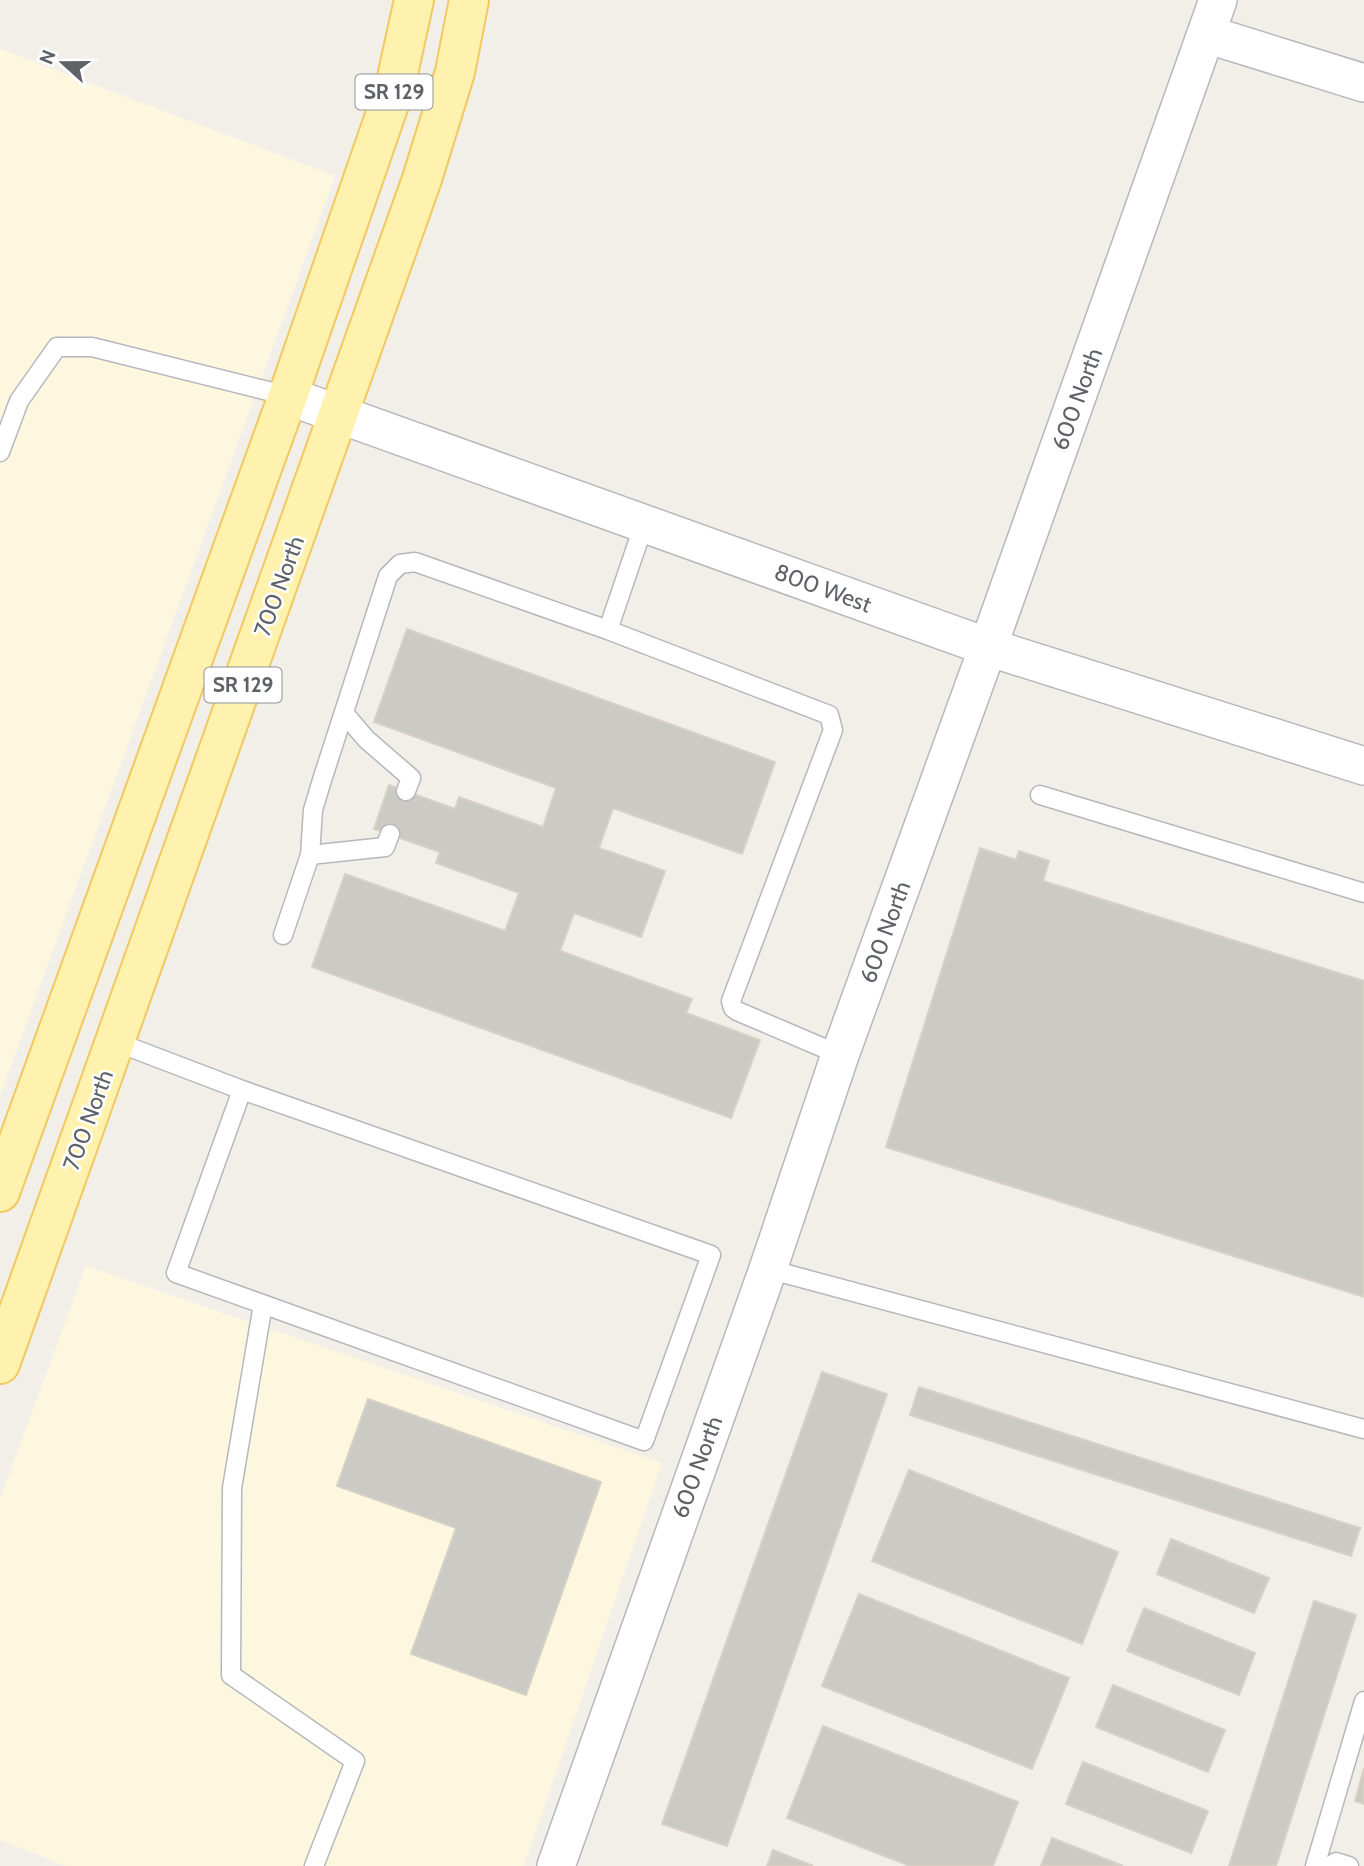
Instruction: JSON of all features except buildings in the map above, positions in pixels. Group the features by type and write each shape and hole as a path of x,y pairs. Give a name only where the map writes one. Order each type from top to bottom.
{"main road":[{"name":"SR 129","path":"0,1192 288,396 395,87 414,0"},
{"name":"700 North","path":"0,1364 340,415 438,132 455,72 469,0"}],"street":[{"name":"600 North","path":"556,1866 768,1269 840,1055 988,648 1217,0"},
{"path":"1206,34 1364,83"},
{"name":"800 West","path":"288,396 988,648 1364,766"}],"lane":[{"path":"0,452 19,401 57,347 92,347 288,396"},
{"path":"608,629 644,524"},
{"path":"283,935 310,855 313,810 388,576 400,564 415,562 608,629 829,715 833,730 731,1001 737,1011 840,1055"},
{"path":"344,713 366,739 411,778 406,792"},
{"path":"1040,794 1364,893"},
{"path":"310,855 385,847 390,834"},
{"path":"116,1042 242,1090 711,1255 644,1441 176,1273 242,1090"},
{"path":"768,1269 1364,1429"},
{"path":"262,1304 232,1488 230,1675 355,1761 313,1866"},
{"path":"1315,1866 1364,1701"},
{"path":"1330,1866 1336,1862 1349,1866"}],"shaded area":[{"path":"0,49 335,176 0,1096"},
{"path":"86,1266 662,1463 524,1866 66,1866 0,1840 0,1499"}]}
